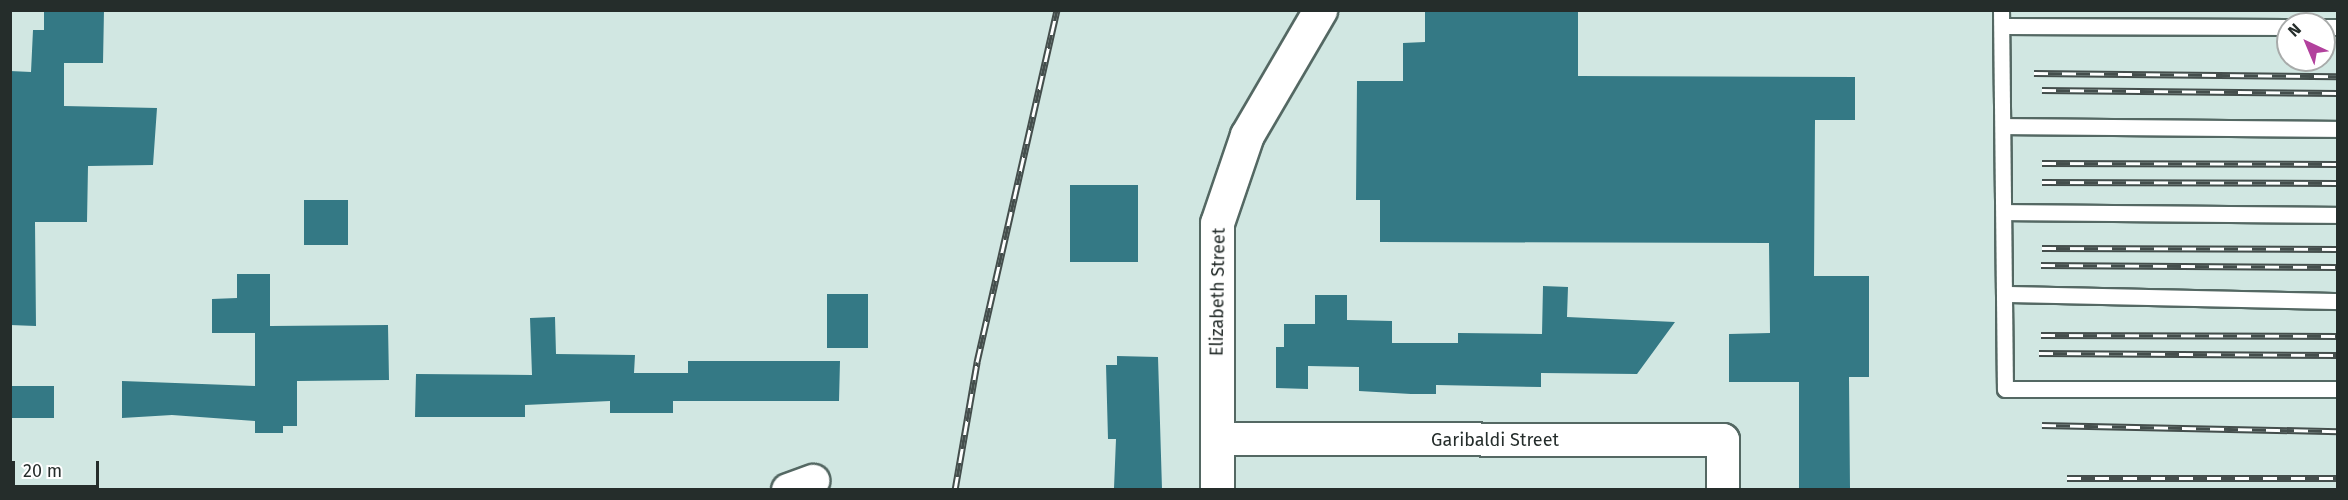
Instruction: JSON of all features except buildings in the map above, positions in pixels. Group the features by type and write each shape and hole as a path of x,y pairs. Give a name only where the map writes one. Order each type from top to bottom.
{"main road":[{"name":"Elizabeth Street","path":"1217,489 1217,223 1247,135 1320,10"}],"street":[{"name":"Garibaldi Street","path":"1217,439 1723,440 1724,489"}],"lane":[{"path":"2276,27 2002,18 2005,389 2337,388"},
{"path":"2004,126 2337,129"},
{"path":"2004,212 2337,215"},
{"path":"2005,294 2337,301"}],"railway":[{"path":"955,490 977,362 1057,10"},
{"path":"2034,73 2338,76"},
{"path":"2042,90 2338,93"},
{"path":"2042,163 2338,164"},
{"path":"2042,182 2338,183"},
{"path":"2042,248 2338,249"},
{"path":"2041,265 2338,267"},
{"path":"2041,335 2338,336"},
{"path":"2039,353 2338,355"},
{"path":"2042,425 2338,431"},
{"path":"2067,478 2338,478"}]}
